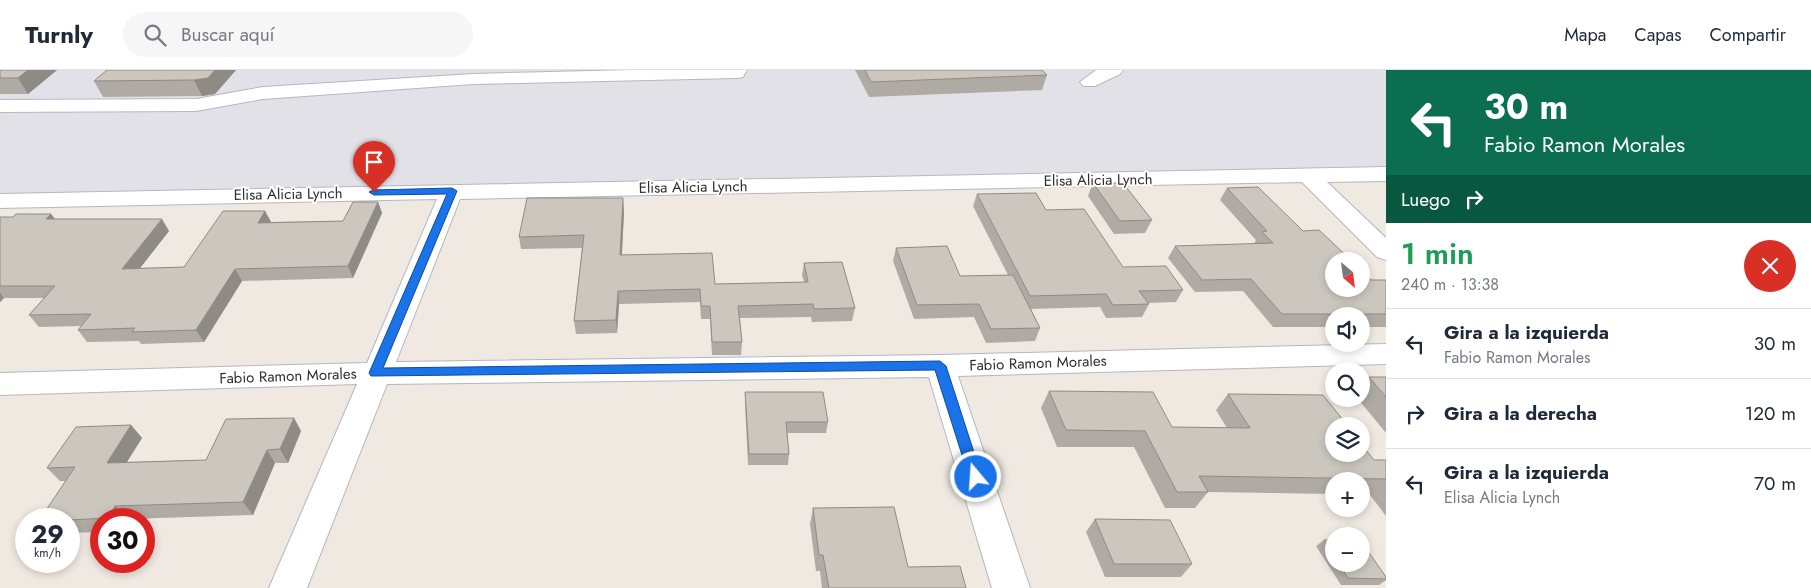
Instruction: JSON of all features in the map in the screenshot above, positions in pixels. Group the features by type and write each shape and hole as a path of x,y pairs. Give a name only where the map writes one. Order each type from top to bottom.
{"street":[{"path":"0,106 196,105 263,93 474,79 737,73 738,70"},
{"path":"1089,82 1102,74 1114,70"},
{"name":"Elisa Alicia Lynch","path":"0,201 1386,174"},
{"path":"1308,176 1386,252"},
{"path":"288,588 375,373 452,191"},
{"name":"Fabio Ramon Morales","path":"0,384 375,373 940,366 1386,354"},
{"path":"940,366 1011,588"}],"shaded area":[{"path":"0,70 1386,70 1386,167 0,204"}],"building":[{"path":"0,70 28,70 18,78 0,78"},
{"path":"107,70 215,70 208,78 194,80 94,81"},
{"path":"865,70 1042,70 1047,75 871,82"},
{"path":"1093,183 1123,183 1152,220 1120,221"},
{"path":"1258,187 1303,231 1319,230 1342,252 1325,252 1325,298 1370,298 1370,279 1386,280 1386,314 1370,314 1370,307 1325,307 1325,314 1282,314 1251,279 1202,280 1175,246 1273,243 1262,232 1267,231 1227,188"},
{"path":"1036,193 1046,210 1084,209 1123,267 1166,266 1183,290 1139,291 1149,304 1113,305 1106,294 1030,296 977,194"},
{"path":"527,198 623,198 620,255 712,253 715,284 808,282 804,263 842,262 855,308 814,309 813,304 738,306 742,342 712,342 710,306 701,306 700,289 618,291 616,320 574,321 584,235 519,237"},
{"path":"353,202 378,202 348,266 235,269 196,330 132,332 135,328 78,330 91,314 29,315 55,286 0,286 0,217 13,217 16,214 51,214 46,219 162,219 122,269 184,267 223,211 265,211 258,223 343,221"},
{"path":"947,246 960,276 1013,275 1040,328 991,329 979,304 917,305 896,248"},
{"path":"1370,377 1386,377 1386,397 1370,378"},
{"path":"1049,391 1153,392 1172,427 1250,428 1228,394 1323,395 1325,397 1325,407 1333,407 1341,417 1325,417 1325,462 1370,462 1370,455 1374,460 1386,460 1386,479 1370,479 1370,472 1325,472 1325,478 1199,476 1208,492 1177,492 1145,431 1066,430"},
{"path":"745,392 823,392 828,422 786,422 789,454 749,454"},
{"path":"294,418 280,449 267,450 243,502 90,508 90,519 80,519 80,508 47,508 75,467 47,468 76,427 131,425 107,463 206,460 226,419"},
{"path":"894,507 908,567 960,566 966,588 829,588 823,555 819,555 813,508"},
{"path":"1095,519 1170,520 1192,564 1114,564"},
{"path":"1370,554 1386,579 1348,578 1344,572 1370,572"}],"route":[{"path":"374,192 452,191 375,373 940,366 976,477"}]}
